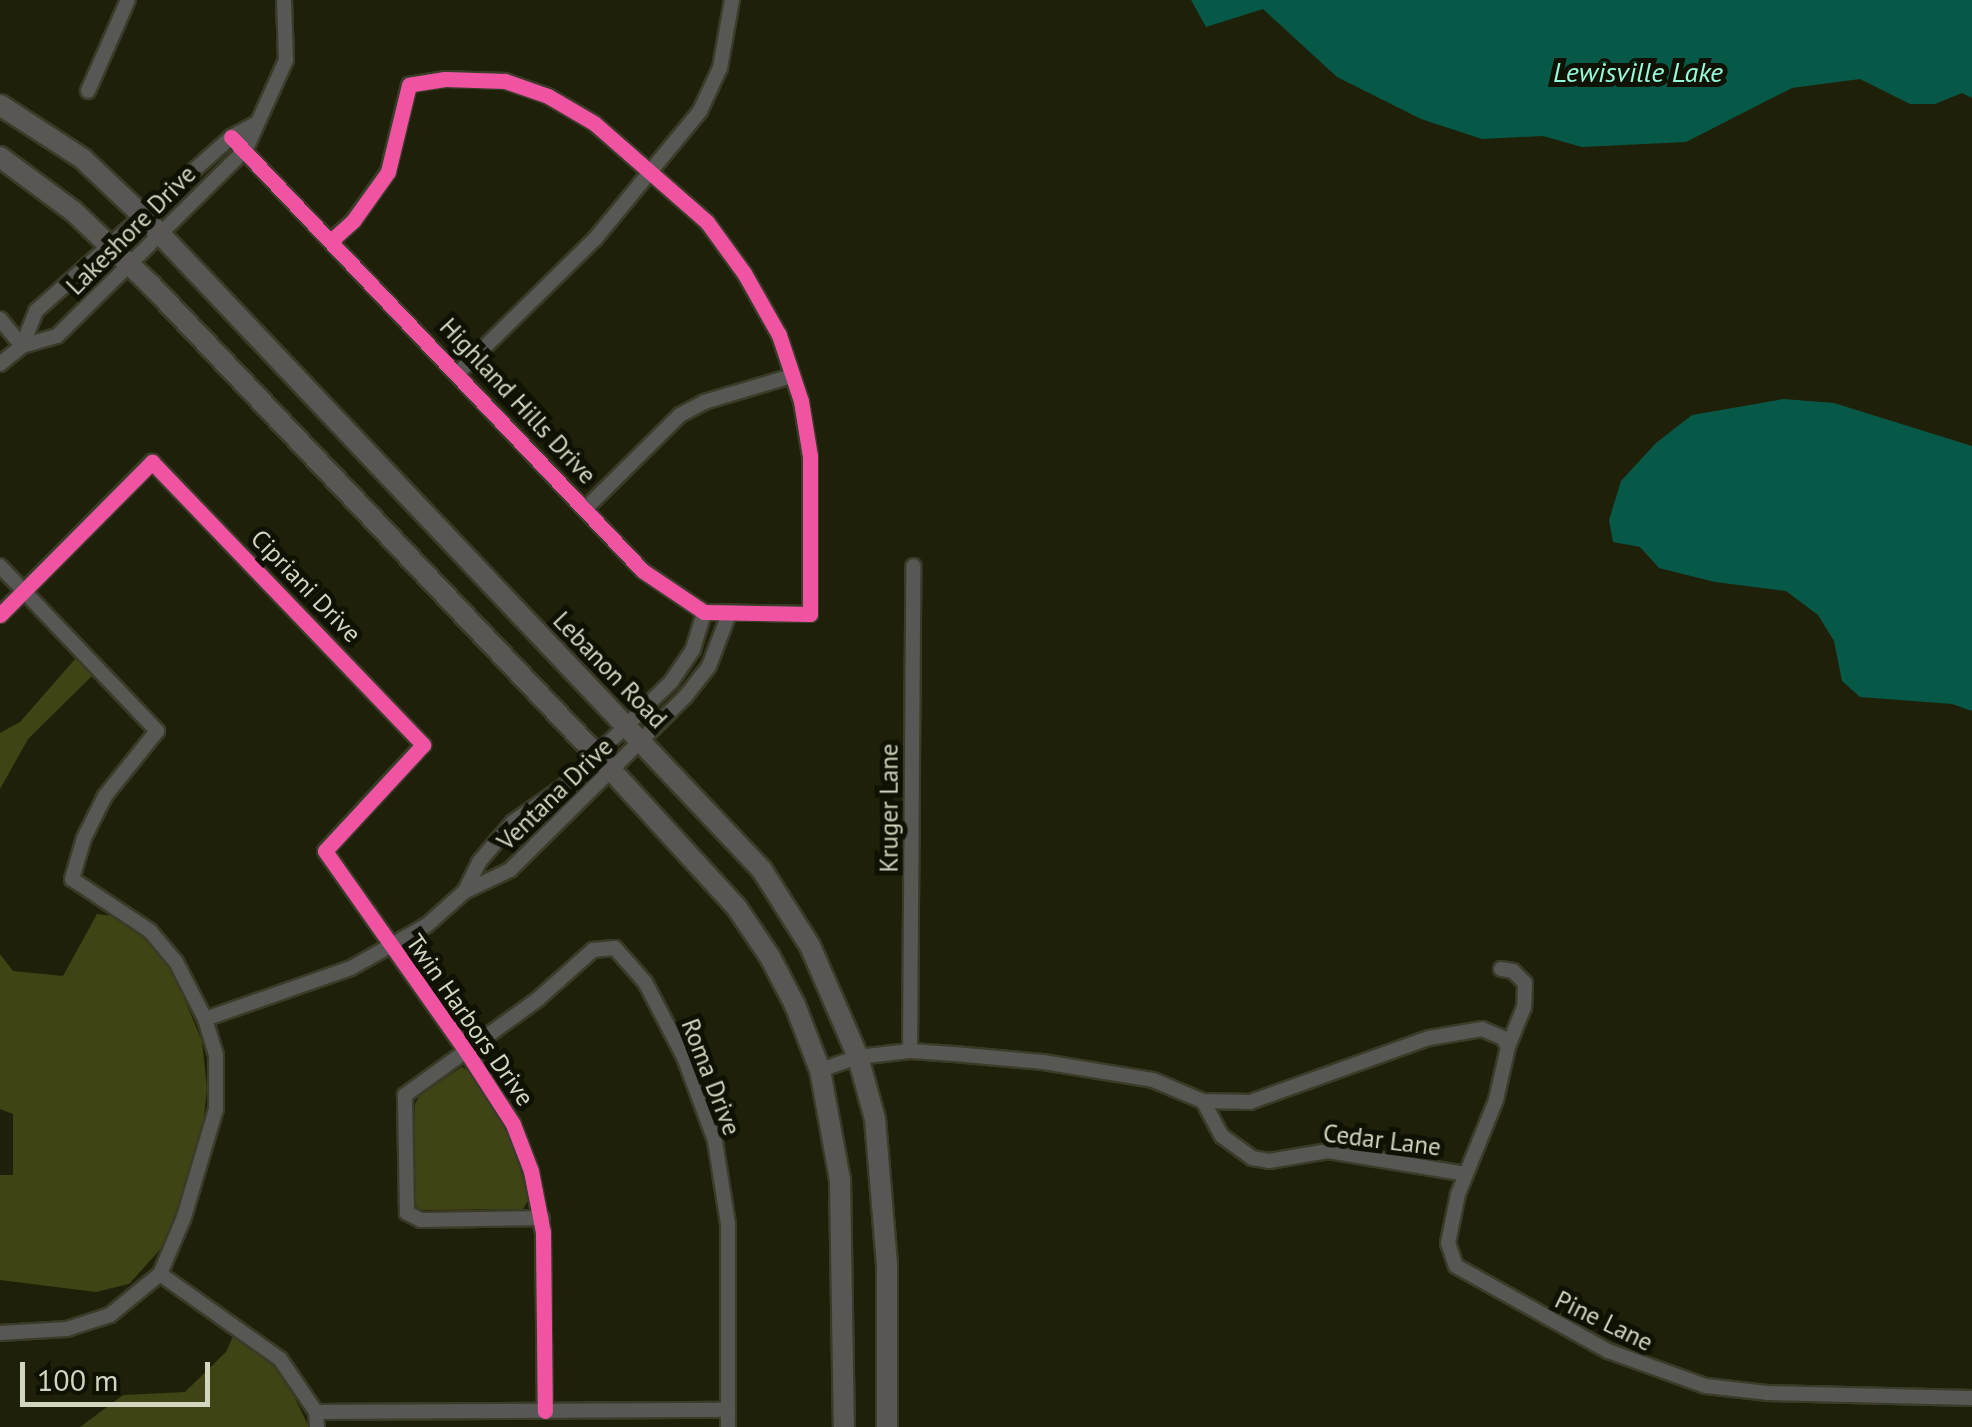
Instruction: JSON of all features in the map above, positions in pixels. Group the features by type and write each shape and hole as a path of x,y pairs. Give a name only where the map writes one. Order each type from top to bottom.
{"main road":[{"name":"Lebanon Road","path":"0,106 83,159 143,216 762,870 810,946 858,1057 875,1119 883,1187 887,1427"},
{"path":"0,157 73,211 127,262 613,772 737,908 795,1006 820,1070 840,1180 844,1427"}],"street":[{"path":"88,91 128,0"},
{"name":"Lakeshore Drive","path":"0,364 22,346 57,336 127,262 246,149 254,125 270,104 286,60 284,0"},
{"path":"458,373 591,243 705,101 720,68 732,0"},
{"path":"332,240 353,221 388,172 409,85 445,78 505,80 548,96 594,123 707,222 744,273 778,334 792,376 704,402 680,415 586,509"},
{"name":"Lakeshore Drive","path":"22,346 36,311 231,136 254,125"},
{"name":"Highland Hills Drive","path":"231,136 644,571 704,612 810,614 810,456 792,376"},
{"path":"0,319 22,346"},
{"name":"Cipriani Drive","path":"24,592 152,462 424,745 324,850"},
{"path":"0,566 157,731 104,796 84,838 72,879 150,931 176,962 206,1020 216,1056 216,1108 184,1217 160,1274 110,1315 67,1328 0,1333"},
{"name":"Kruger Lane","path":"910,1050 912,566"},
{"path":"0,615 24,592"},
{"name":"Ventana Drive","path":"464,892 479,862 513,822 563,787 625,722 671,682 692,648 704,612"},
{"name":"Ventana Drive","path":"206,1020 351,968 427,925 464,892 510,870 613,772 708,666 729,614"},
{"name":"Twin Harbors Drive","path":"324,850 466,1052 512,1124 531,1171 542,1218 545,1411"},
{"name":"Roma Drive","path":"466,1052 538,999 593,950 615,948 645,982 684,1057 715,1141 728,1224 728,1427"},
{"name":"Pine Lane","path":"1502,970 1514,971 1526,988 1524,1007 1508,1047 1496,1100 1465,1174 1448,1243 1456,1266 1608,1351 1706,1386 1767,1394 1972,1398"},
{"path":"820,1070 858,1057 910,1050 1042,1062 1153,1080 1203,1100 1270,1098 1429,1038 1464,1031 1492,1031 1508,1047"},
{"path":"466,1052 405,1095 407,1213 421,1220 542,1218"},
{"name":"Cedar Lane","path":"1203,1100 1222,1136 1252,1158 1270,1161 1328,1151 1465,1174"},
{"path":"160,1274 280,1359 317,1419 545,1411 728,1410"}],"green space":[{"path":"76,658 92,676 28,739 0,789 0,733 20,722"},
{"path":"97,914 119,917 155,948 173,972 202,1041 207,1088 203,1128 166,1243 129,1284 96,1292 0,1280 0,1175 13,1175 13,1114 0,1109 0,954 13,971 63,976"},
{"path":"462,1067 470,1072 509,1131 529,1199 523,1209 419,1210 414,1203 415,1104 420,1095"},
{"path":"234,1334 283,1374 309,1427 80,1427 123,1395 185,1392 226,1352"}],"water":[{"name":"Lewisville Lake","path":"1191,0 1972,0 1972,98 1962,93 1935,104 1910,104 1860,79 1792,88 1686,142 1582,147 1543,136 1482,139 1421,119 1337,77 1263,9 1206,27"},
{"path":"1784,399 1834,403 1972,446 1972,711 1952,704 1860,697 1842,681 1834,641 1818,615 1786,591 1715,582 1659,568 1640,547 1613,542 1609,520 1621,481 1656,443 1692,415"}],"cycle path":[{"path":"231,137 643,571 704,612 810,614 810,456 801,401 779,335 744,273 707,222 594,123 548,96 505,81 445,79 409,85 388,172 353,221 332,240"},
{"path":"0,615 152,462 423,745 325,851 513,1124 531,1171 543,1232 545,1411"}]}
